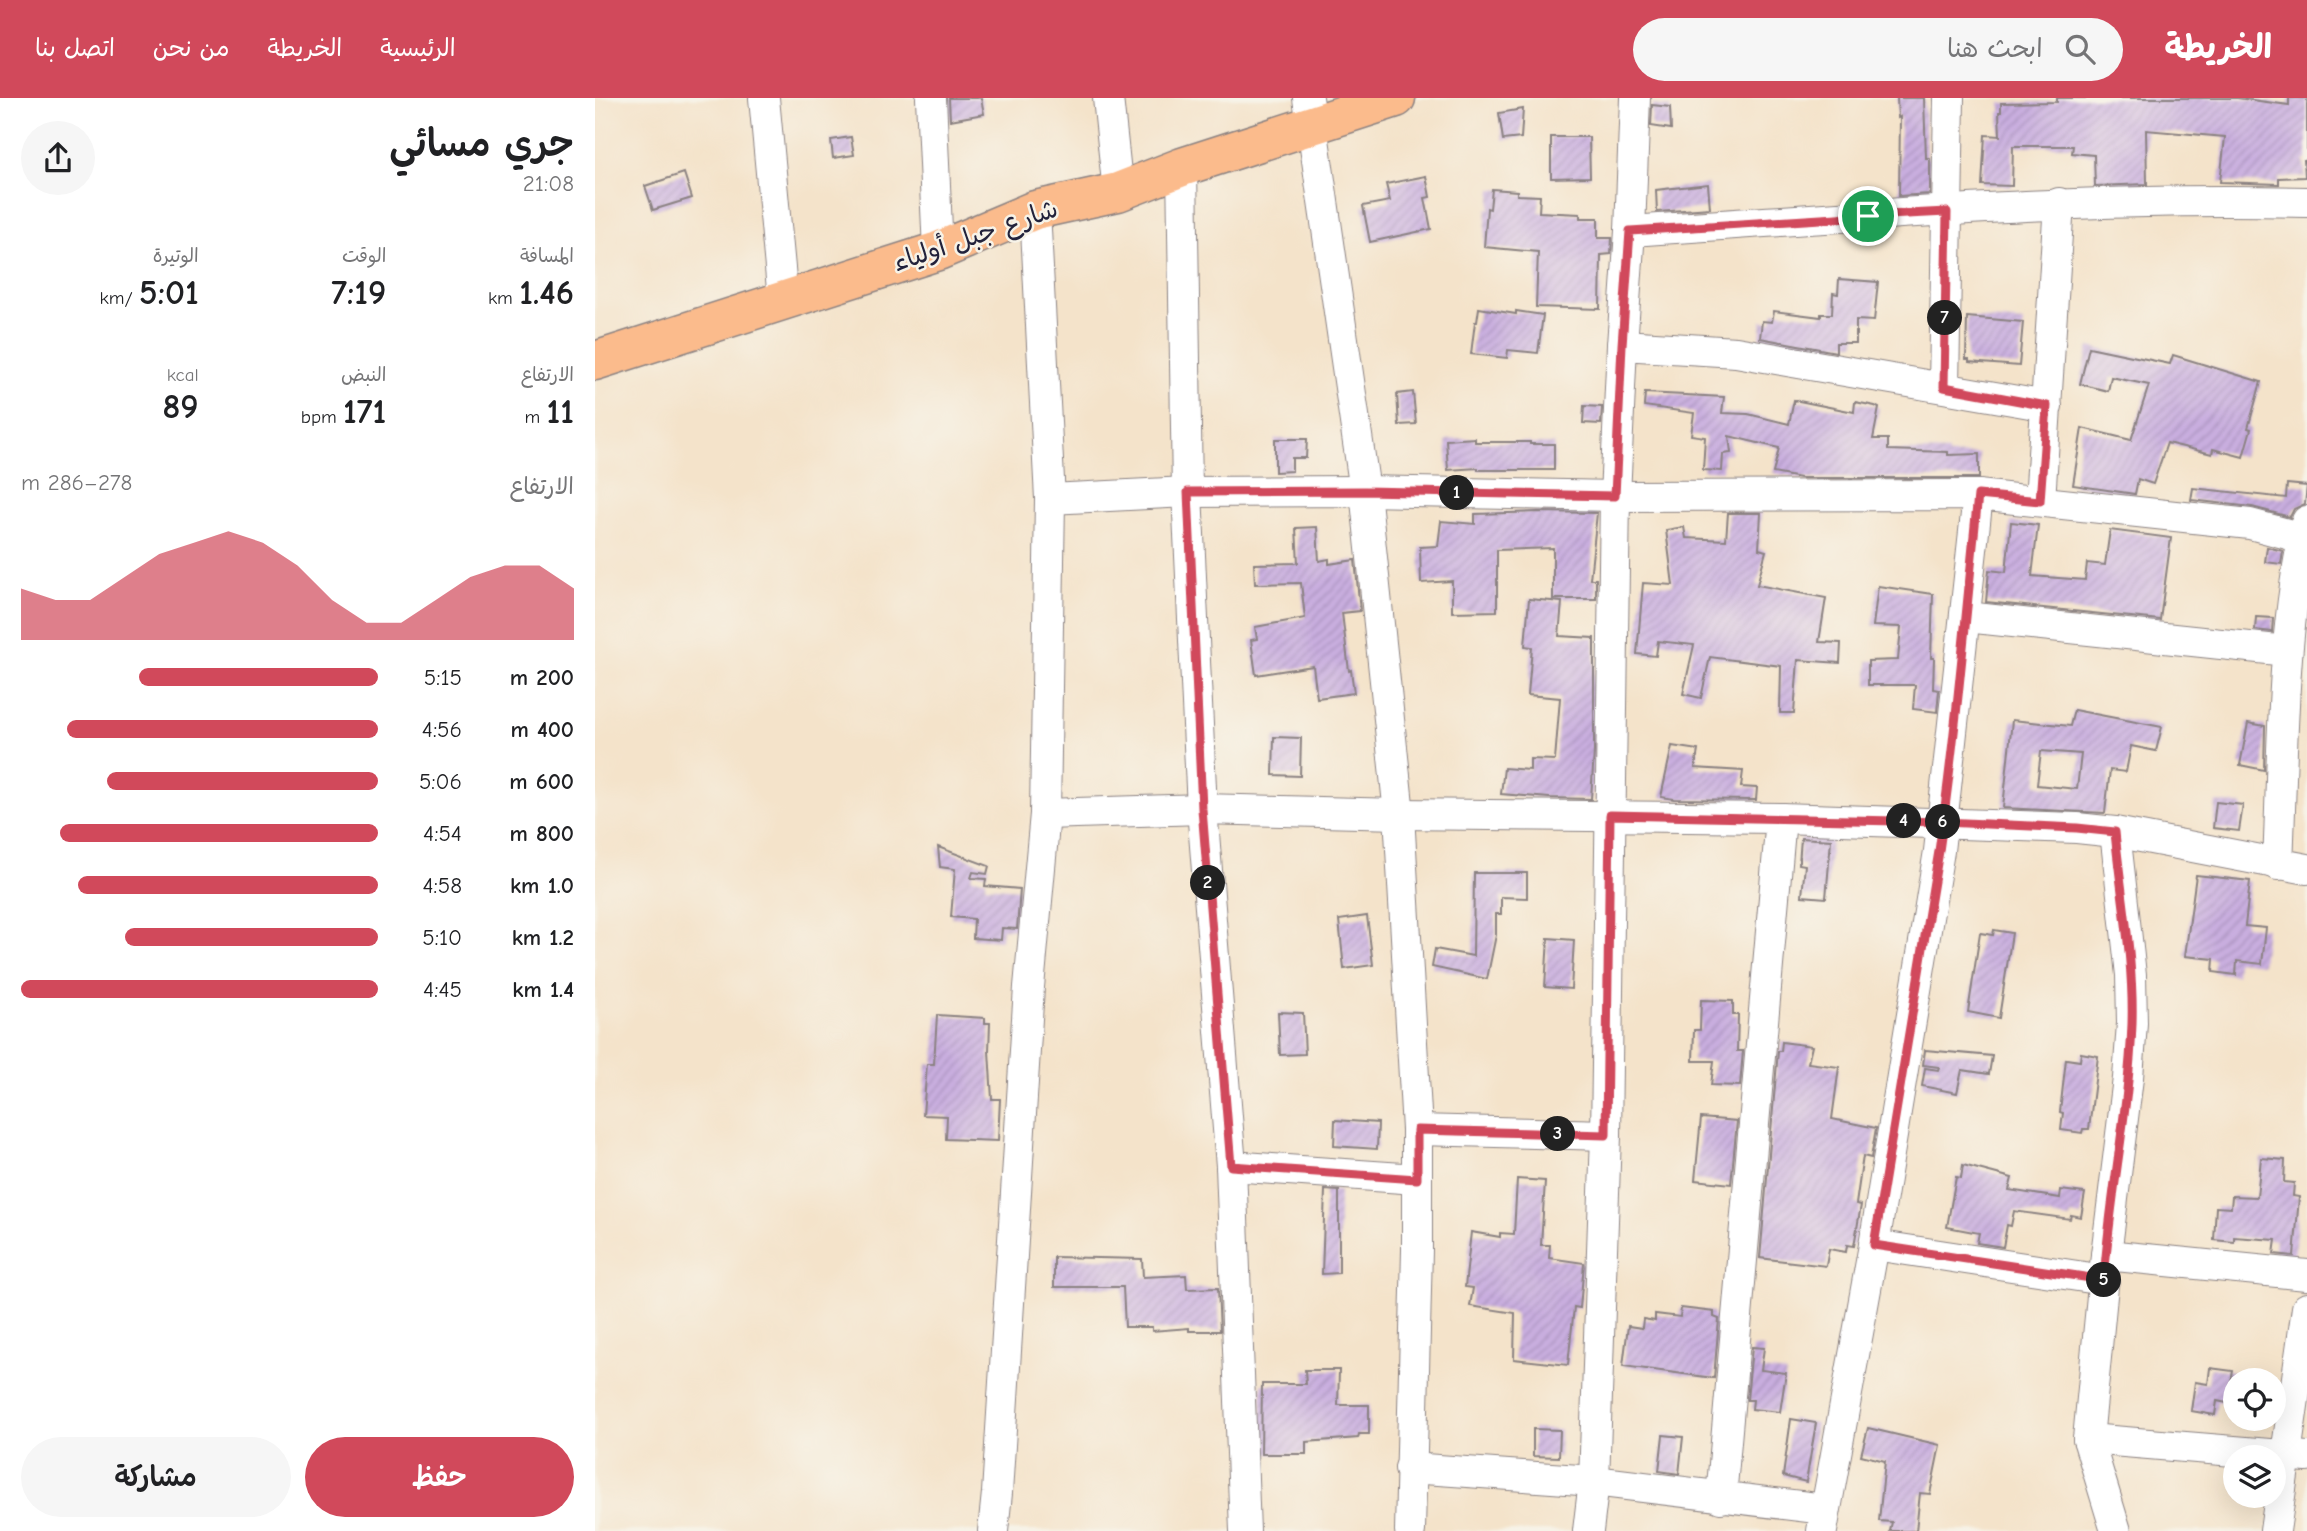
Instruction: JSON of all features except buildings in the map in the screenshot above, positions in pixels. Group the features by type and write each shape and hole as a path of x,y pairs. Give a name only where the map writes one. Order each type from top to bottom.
{"highway":[{"name":"شارع جبل أولياء","path":"595,361 938,251 1035,210 1118,191 1182,167 1310,111 1396,98"}],"street":[{"path":"764,98 783,300"},
{"path":"931,98 938,251"},
{"path":"1108,98 1118,191"},
{"path":"1588,1531 1594,1481 1606,1135 1615,496 1635,98"},
{"path":"1944,387 1949,98"},
{"path":"1310,111 1365,491 1399,814 1417,1130 1410,1531"},
{"path":"1182,167 1188,492 1202,809 1231,1166 1245,1531"},
{"path":"1630,231 2059,203 2307,202"},
{"path":"2040,501 2059,203"},
{"path":"993,1531 1028,987 1045,814 1050,499 1035,210"},
{"path":"1622,345 1737,352 2047,406"},
{"path":"1045,814 1202,809 1943,822 2115,832 2293,867 2287,651 2300,595 2305,529 1978,495 1615,496 1365,491 1188,492 1050,499"},
{"path":"1410,1468 1594,1481 1721,1497 1823,1520 1874,1245 1943,822 1978,495"},
{"path":"1966,617 2287,651"},
{"path":"1721,1497 1781,818"},
{"path":"2115,832 2131,975 2132,1023 2088,1439 2116,1531"},
{"path":"1417,1130 1606,1135"},
{"path":"1231,1166 1417,1179"},
{"path":"1874,1245 2105,1267 2307,1275"},
{"path":"2275,1531 2297,1456 2307,1308"},
{"path":"2088,1439 2297,1456"}],"route":[{"path":"1868,216 1630,231 1615,496 1365,491 1188,492 1202,809 1231,1166 1417,1179 1417,1130 1606,1135 1610,815 1943,822 2115,832 2131,975 2132,1023 2104,1280 1874,1245 1939,851 1943,822 1947,793 1978,495 2040,501 2047,406 1944,387 1947,212 1868,216"}]}
